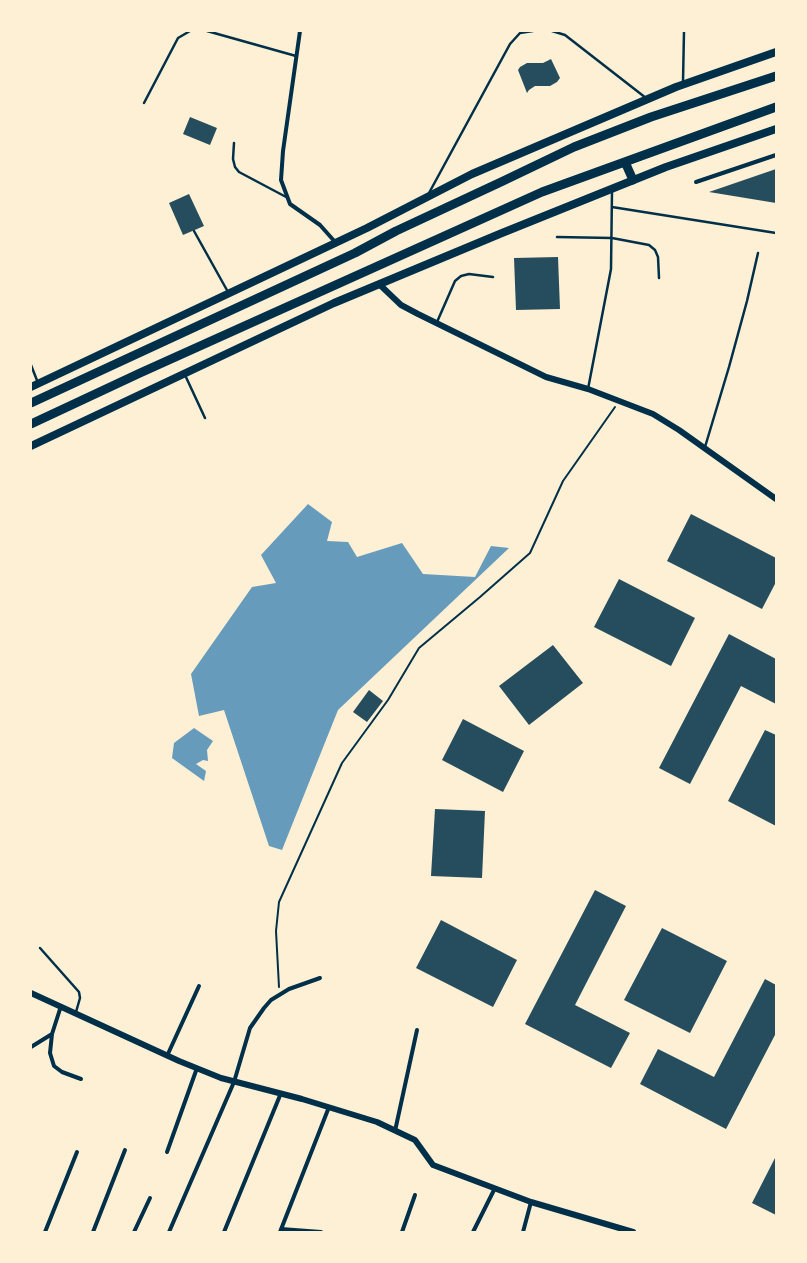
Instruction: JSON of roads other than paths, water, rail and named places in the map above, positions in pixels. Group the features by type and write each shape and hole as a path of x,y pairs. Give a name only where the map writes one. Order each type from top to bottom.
{"highway":[{"path":"31,403 355,253 396,230 574,147 651,117 776,76"},
{"path":"31,424 140,373 542,192 776,107"},
{"path":"626,162 633,180"}],"main road":[{"path":"35,385 229,294 472,174 683,84 776,52"},
{"path":"31,446 334,303 612,188 666,167 776,129"}],"street":[{"path":"300,31 283,151 281,180 290,204 320,225 336,242"},
{"path":"696,182 776,155"},
{"path":"379,284 401,304 436,324 546,377 588,389 653,414 679,430 776,499"},
{"path":"169,1232 234,1082 250,1028 271,1000 294,987 320,978"},
{"path":"167,1056 199,986"},
{"path":"31,993 167,1056 221,1078 329,1107 377,1122 415,1140 434,1165 531,1202 633,1232"},
{"path":"61,1006 52,1034 50,1053 54,1066 62,1072 81,1079"},
{"path":"395,1131 417,1030"},
{"path":"31,1047 52,1034"},
{"path":"167,1152 196,1068"},
{"path":"224,1232 281,1094"},
{"path":"321,1232 280,1231 329,1107"},
{"path":"92,1232 125,1150"},
{"path":"45,1232 77,1152"},
{"path":"473,1232 495,1188"},
{"path":"402,1232 415,1195"},
{"path":"134,1232 150,1198"},
{"path":"523,1232 531,1202"}],"lane":[{"path":"144,103 178,38 190,31"},
{"path":"207,31 296,56"},
{"path":"426,197 510,44 520,33 533,31"},
{"path":"552,31 565,35 648,99"},
{"path":"683,84 684,31"},
{"path":"234,143 233,159 235,167 239,172 288,198"},
{"path":"588,389 611,269 612,188"},
{"path":"612,206 776,233"},
{"path":"194,231 229,294"},
{"path":"557,237 612,238 650,245 655,250 658,257 659,278"},
{"path":"705,448 747,301 758,253"},
{"path":"436,324 455,282 461,276 468,274 493,278"},
{"path":"31,365 35,385"},
{"path":"184,374 205,418"},
{"path":"40,948 79,992 80,998 76,1014"}],"water":[{"path":"308,504 332,522 327,541 348,542 357,557 402,543 423,574 475,577 491,546 509,548 338,710 282,850 269,846 224,710 199,716 191,674 252,587 276,583 261,555"},
{"path":"194,728 213,741 207,750 208,761 203,760 196,764 206,771 204,781 172,758 174,743"}]}
